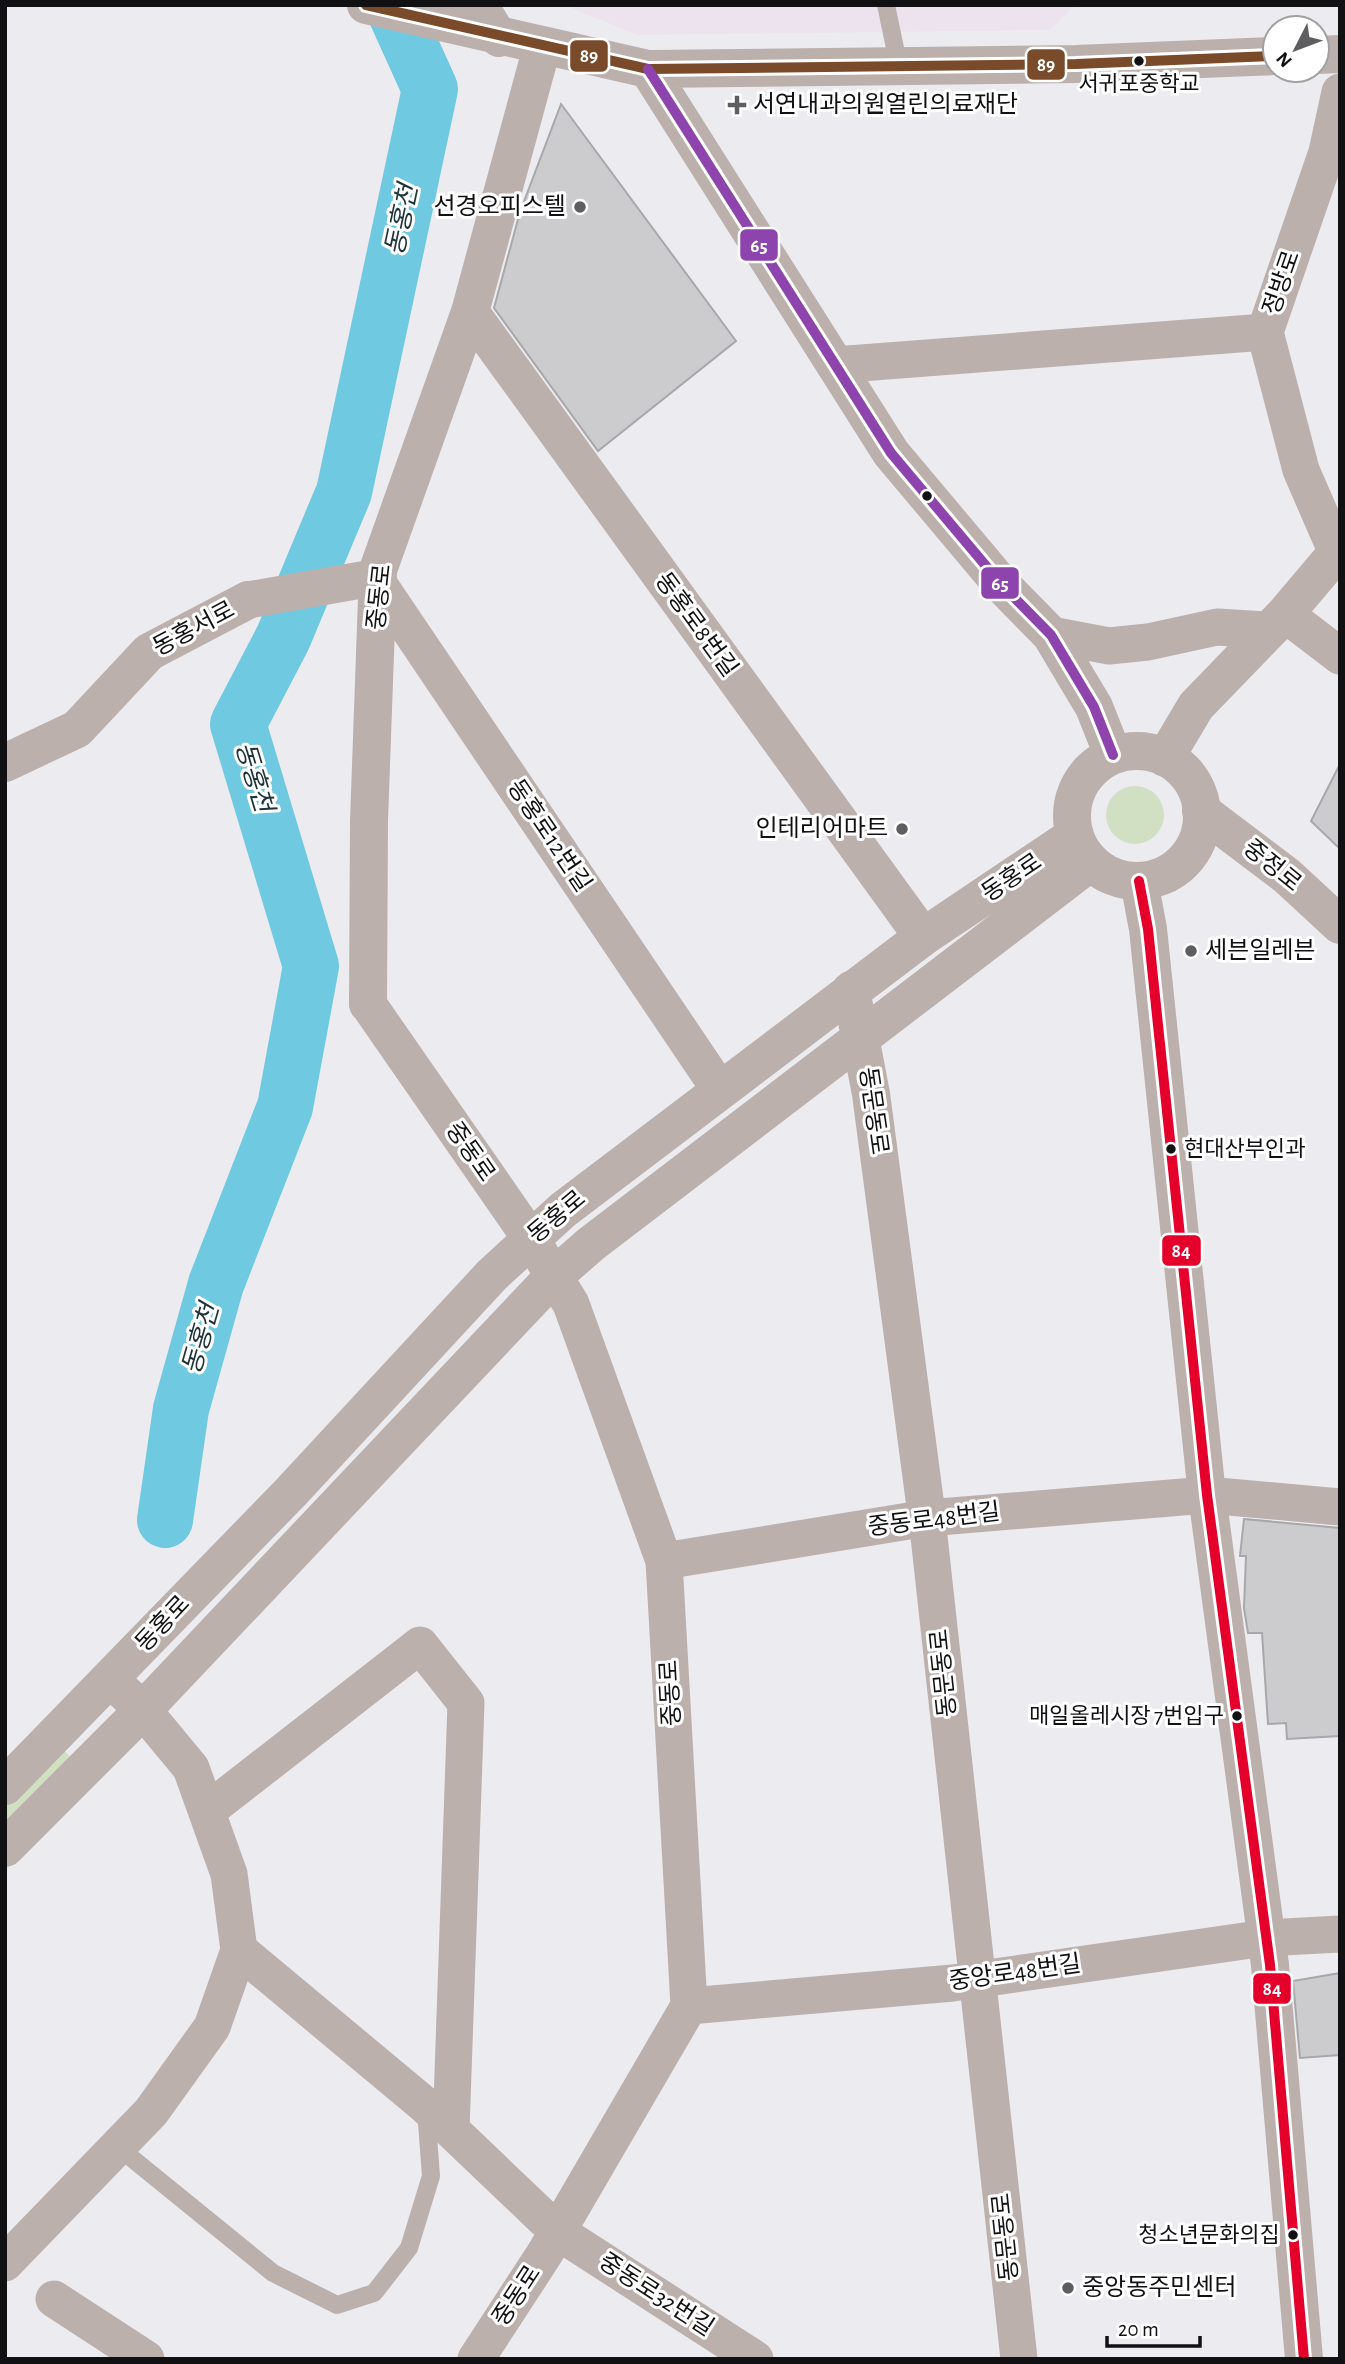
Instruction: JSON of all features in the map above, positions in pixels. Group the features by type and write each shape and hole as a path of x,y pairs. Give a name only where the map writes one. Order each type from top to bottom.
{"main road":[{"path":"366,5 487,25 542,47 648,69 899,66 1261,56"},
{"path":"648,69 891,453 1002,585 1051,635 1094,707 1113,755"},
{"name":"정방로","path":"1165,758 1196,706 1339,552"},
{"path":"1143,751 1165,758 1181,769 1193,784 1201,811 1197,839 1188,856 1166,873 1139,881 1118,878 1083,849 1072,814 1081,783 1095,766 1113,755 1143,751"},
{"name":"동홍로","path":"5,1786 111,1680 417,1353 563,1210 922,937 1083,849"},
{"name":"동홍로","path":"5,1848 143,1710 552,1278 591,1244 862,1038 1083,849"},
{"path":"1139,881 1148,929 1207,1495 1265,1938 1304,2359"}],"street":[{"name":"중동로","path":"476,2359 558,2232 689,2006 664,1561 571,1304 552,1278 531,1239 368,1004 369,821 378,580 470,312 542,47"},
{"name":"정방로","path":"1339,552 1301,470 1265,332 1327,152 1340,92"},
{"name":"동홍로8번길","path":"470,312 922,937"},
{"path":"835,365 1265,332"},
{"name":"동홍서로","path":"5,763 76,729 149,652 248,600 378,580"},
{"name":"동홍로12번길","path":"378,580 720,1090"},
{"path":"1051,635 1109,646 1217,627 1275,622 1340,656"},
{"name":"중정로","path":"1201,811 1287,876 1340,925"},
{"name":"동문동로","path":"851,990 862,1038 927,1518 1019,2359"},
{"name":"중동로48번길","path":"664,1561 927,1518 1207,1495 1340,1507"},
{"path":"206,1811 420,1645 466,1703 438,2118"},
{"path":"5,2263 151,2112 212,2027 239,1950 229,1874 191,1768 143,1710 111,1680"},
{"name":"중앙로48번길","path":"689,2006 979,1978 1265,1938 1340,1934"},
{"path":"239,1950 438,2118 558,2232"},
{"name":"중동로32번길","path":"558,2232 755,2359"},
{"path":"54,2299 146,2359"}],"lane":[{"path":"886,5 899,66"},
{"path":"118,2147 273,2273 337,2305 374,2293 409,2248 431,2176 438,2118"}],"shaded area":[{"name":"서귀포중학교","path":"564,5 1075,5 1050,30 637,35"}],"green space":[{"path":"1135,786 1156,794 1164,815 1156,836 1135,844 1114,836 1106,815 1114,794"},
{"path":"64,1750 70,1757 5,1826 5,1805 57,1753"}],"building":[{"name":"선경오피스텔","path":"561,104 736,341 598,451 494,308 520,212"},
{"path":"1340,764 1340,849 1311,821"},
{"path":"1244,1519 1340,1528 1340,1736 1287,1739 1286,1723 1268,1724 1262,1633 1248,1633 1244,1608 1246,1556 1240,1556"},
{"path":"1340,1973 1340,2055 1300,2058 1293,1981"}],"waterway":[{"name":"동홍천","path":"165,1520 181,1409 216,1284 285,1107 311,966 238,724 283,638 344,492 430,89 392,5"}],"transit line":[{"name":"89","path":"366,5 648,69 1076,64 1261,57"},
{"name":"65","path":"648,69 891,453 1002,585 1051,635 1094,707 1113,755"},
{"name":"84","path":"1139,881 1148,929 1207,1495 1270,1965 1304,2359"}],"place":[{"name":"서귀포중학교","path":"1139,61"},
{"name":"서연내과의원열린의료재단","path":"737,105"},
{"name":"선경오피스텔","path":"580,207"},
{"name":"인테리어마트","path":"902,829"},
{"name":"세븐일레븐","path":"1191,951"},
{"name":"현대산부인과","path":"1171,1149"},
{"name":"매일올레시장 7번입구","path":"1237,1716"},
{"name":"청소년문화의집","path":"1293,2235"},
{"name":"중앙동주민센터","path":"1068,2288"}]}
